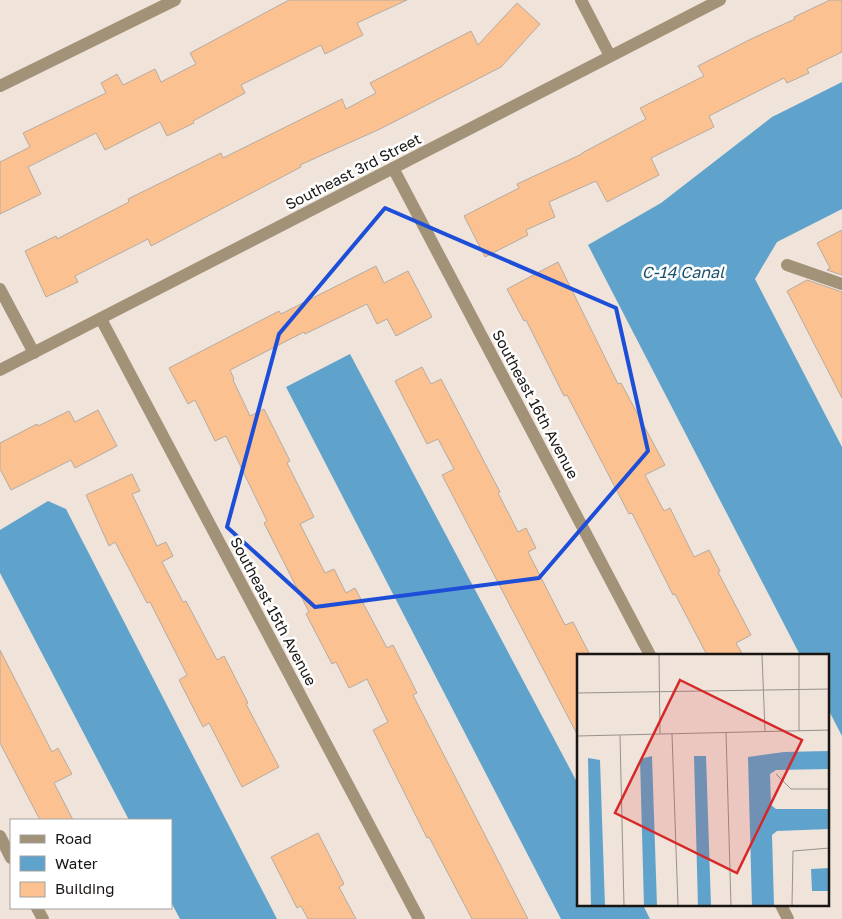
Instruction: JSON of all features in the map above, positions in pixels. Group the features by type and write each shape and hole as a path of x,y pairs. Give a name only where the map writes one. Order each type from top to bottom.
{"street":[{"path":"0,86 175,0"},
{"path":"581,0 610,56"},
{"name":"Southeast 3rd Street","path":"0,370 720,0"},
{"name":"Southeast 16th Avenue","path":"394,168 649,654"},
{"path":"788,265 842,284"},
{"path":"0,289 34,353"},
{"name":"Southeast 15th Avenue","path":"101,319 418,919"},
{"path":"0,836 10,856"},
{"path":"782,906 788,919"}],"highlighted area":[{"path":"385,208 616,308 648,451 539,578 315,607 227,527 279,334"}],"water":[{"name":"C-14 Canal","path":"842,82 842,209 777,242 755,279 842,447 842,736 830,713 830,654 799,654 588,245 661,203 772,117"},
{"path":"350,354 577,782 577,906 644,906 650,919 561,919 286,387"},
{"path":"48,501 66,509 277,919 180,919 172,904 172,819 128,819 0,573 0,530"}],"building":[{"path":"289,0 407,0 357,23 363,35 325,54 321,45 241,85 245,93 193,121 194,123 167,136 160,122 105,150 96,133 28,167 41,194 0,214 0,162 30,147 23,133 106,93 101,83 117,74 123,85 155,69 161,82 196,64 190,53"},
{"path":"830,0 842,0 842,52 807,69 809,73 787,83 784,78 709,116 714,127 651,158 659,175 607,202 596,181 549,202 555,217 526,230 528,235 485,257 464,216 519,188 517,184 582,154 646,119 640,108 704,76 698,66"},
{"path":"517,3 540,24 501,67 380,129 300,165 301,167 151,246 148,239 75,276 78,282 46,297 25,251 56,236 57,239 129,202 128,199 221,153 223,158 342,99 346,109 376,93 370,83 471,31 478,45"},
{"path":"842,230 842,275 827,270 830,268 817,243"},
{"path":"558,262 618,384 621,383 665,465 645,475 664,511 670,508 694,557 709,550 720,571 718,572 751,635 736,643 742,654 706,654 675,594 673,595 632,513 629,514 567,395 564,396 526,320 524,321 507,289"},
{"path":"376,266 384,283 408,271 432,317 396,336 387,319 377,324 367,304 305,334 304,332 230,370 250,416 264,409 290,461 287,463 314,517 300,524 325,573 334,569 346,593 355,588 387,648 393,645 417,693 413,695 528,919 472,919 429,837 427,838 373,730 388,722 367,679 349,688 336,662 332,664 306,614 309,612 264,523 267,521 226,436 215,441 195,400 188,404 169,368 279,311 281,314"},
{"path":"807,280 842,292 842,398 787,291"},
{"path":"422,367 431,384 441,379 500,492 498,493 518,532 526,528 536,548 528,552 565,625 573,622 589,654 577,654 577,734 442,475 454,469 438,439 427,444 395,381"},
{"path":"98,410 117,446 75,468 71,460 11,490 0,469 0,443 37,424 38,426 69,411 75,422"},
{"path":"132,474 140,491 132,494 157,546 166,542 173,556 162,562 183,602 186,601 217,660 224,656 248,703 246,704 279,767 242,787 209,723 203,727 179,680 187,675 150,602 147,603 115,542 109,546 86,495"},
{"path":"0,650 52,752 58,748 72,774 54,783 72,819 39,819 0,743"},
{"path":"318,833 344,884 339,887 356,919 308,919 301,906 297,908 271,857"}]}
